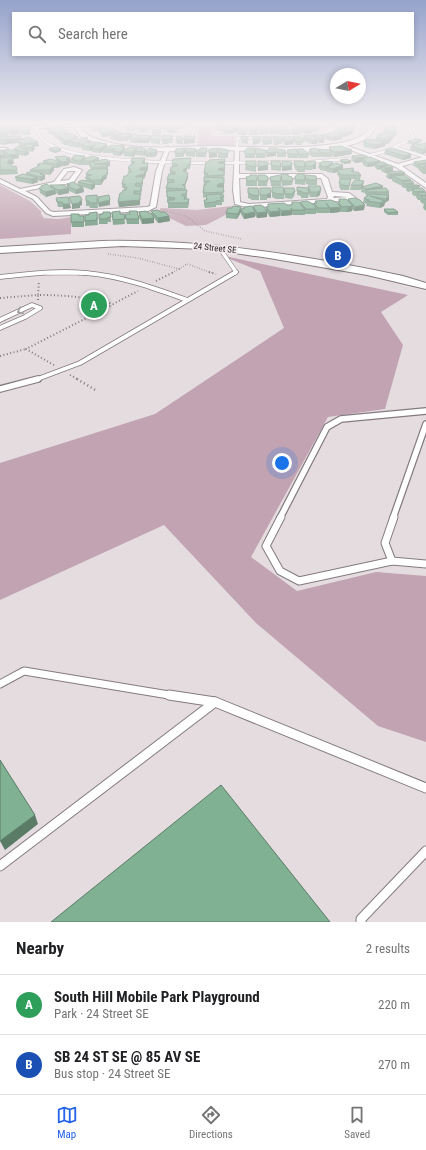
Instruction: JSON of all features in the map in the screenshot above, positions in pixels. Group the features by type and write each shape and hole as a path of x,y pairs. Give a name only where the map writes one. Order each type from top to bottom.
{"main road":[{"name":"24 Street SE","path":"0,244 115,237 201,240 277,250 426,276"},
{"name":"24 Street SE","path":"0,250 115,244 163,244 226,249 277,256 374,274 426,286"}],"street":[{"path":"0,181 35,198 49,213 55,214 152,209 156,182 161,166"},
{"path":"237,166 236,202 240,205 249,206 353,198 349,195 330,194"},
{"path":"398,166 426,186"},
{"path":"236,176 317,175 324,177 330,194 329,201"},
{"path":"21,190 56,182"}],"lane":[{"path":"0,389 21,386 80,363 236,272 223,254 226,249"},
{"path":"0,277 40,273 81,272 103,275 187,300"},
{"path":"0,320 32,305 40,308 25,317 0,328"},
{"path":"426,411 341,419 327,427 266,546 280,571 299,581 392,561 426,564"},
{"path":"392,561 385,543 426,424"},
{"path":"0,684 24,671 215,702 426,788"},
{"path":"0,866 215,702"},
{"path":"361,922 361,919 426,851"}],"path":[{"path":"152,209 183,214 205,231 242,239"},
{"path":"107,254 138,258 179,269"},
{"path":"152,284 187,264 226,278"},
{"path":"38,306 40,273"},
{"path":"0,356 26,349 144,288"},
{"path":"0,298 38,295 65,295 88,297 113,304"},
{"path":"26,349 64,370 97,391"}],"shaded area":[{"path":"0,185 30,201 41,211 44,218 58,219 71,217 71,234 0,239"},
{"path":"231,206 237,209 206,225 186,226 157,212 162,208 197,210"},
{"path":"220,255 408,295 381,312 403,345 385,409 328,417 251,557 297,591 376,572 426,576 426,742 378,726 256,623 164,525 0,600 0,463 155,414 284,328 260,271"}],"building":[{"path":"0,166 16,166 17,170 0,170"},
{"path":"39,166 53,166 49,170 30,170"},
{"path":"91,166 108,167 92,167"},
{"path":"129,166 147,166 140,168 140,170 146,170 144,174 136,176 143,177 142,183 136,183 135,186 141,186 141,191 134,191 134,194 140,194 140,200 118,202 120,193 122,193 123,190 126,190 127,187 124,187 125,184 122,184 124,176 127,176 129,172 132,171 129,171 130,168 128,168"},
{"path":"187,166 187,168 183,171 188,173 185,184 182,185 185,186 185,189 166,188 168,183 174,182 174,180 167,179 169,174 175,174 175,172 170,171 171,167"},
{"path":"205,166 224,166 224,168 219,168 218,170 224,171 224,175 208,176 207,173 204,173"},
{"path":"329,166 340,166 333,169 327,167"},
{"path":"392,166 393,167 385,168 382,167"},
{"path":"420,166 426,166 422,167 426,167 426,169"},
{"path":"353,168 354,170 351,171 358,172 361,175 341,175 337,170"},
{"path":"108,169 106,175 103,176 101,180 89,180 90,178 85,178 92,175 86,174 89,170"},
{"path":"33,171 43,173 40,174 45,175 40,177 26,173"},
{"path":"402,171 405,173 390,174 387,172"},
{"path":"23,174 37,177 31,179 15,177"},
{"path":"281,174 288,174 288,176 292,177 293,181 282,181"},
{"path":"297,174 304,174 305,180 295,180 295,176 297,176"},
{"path":"250,175 257,175 257,181 247,181 246,177"},
{"path":"258,175 265,175 268,177 268,181 258,181"},
{"path":"280,175 281,181 271,181 270,177"},
{"path":"305,175 316,176 317,180 306,179"},
{"path":"404,175 411,180 401,180 393,176"},
{"path":"204,177 224,178 224,183 218,184 217,187 223,187 224,192 203,193 204,185 206,185 206,182 210,181 204,181"},
{"path":"340,179 351,179 349,186 339,183"},
{"path":"82,180 95,183 91,185 78,182"},
{"path":"355,180 364,181 361,185 351,185"},
{"path":"412,181 414,183 404,184 402,182"},
{"path":"73,182 83,187 76,190 67,186 70,185 67,184"},
{"path":"376,183 383,186 366,189 362,187"},
{"path":"47,184 55,190 45,192 39,188"},
{"path":"50,185 63,185 69,188 58,190"},
{"path":"407,185 417,185 420,186 408,187"},
{"path":"308,186 320,186 321,190 317,192 310,192"},
{"path":"272,187 283,187 284,194 272,192"},
{"path":"297,187 308,188 309,193 297,191"},
{"path":"248,188 258,188 259,196 248,193"},
{"path":"260,188 270,188 271,193 267,195 260,195"},
{"path":"284,188 294,188 295,192 293,192 293,194 285,194"},
{"path":"386,188 389,192 368,192 365,190"},
{"path":"422,188 425,191 415,192 412,189"},
{"path":"187,190 186,194 182,194 182,196 185,196 184,199 189,199 188,203 168,203 168,200 174,200 175,198 167,197 167,191"},
{"path":"426,192 426,195 419,195 417,193"},
{"path":"370,194 389,195 386,199 370,196 385,201 380,203 367,201 369,200 364,198"},
{"path":"97,195 97,203 89,203 89,201 86,201 86,196"},
{"path":"109,195 110,200 98,203 98,197"},
{"path":"206,195 223,195 224,197 220,197 222,200 205,203 204,200 207,200"},
{"path":"80,196 82,200 79,202 80,203 72,204 69,197"},
{"path":"421,196 426,196 426,199 424,199"},
{"path":"68,197 70,204 57,202 56,198"},
{"path":"355,198 360,200 365,205 355,207 348,199"},
{"path":"339,199 346,199 353,206 342,207 338,202 340,202"},
{"path":"331,200 336,202 341,207 330,208 326,203 329,208 318,208 314,203 317,203 315,201"},
{"path":"307,201 313,204 317,209 306,209 300,202"},
{"path":"292,202 299,202 305,210 293,210 291,208 292,210 282,211 278,208 280,211 270,212 266,207 268,207 268,204 284,203 287,205 292,205"},
{"path":"261,205 267,212 257,213 253,206"},
{"path":"233,206 241,207 238,214 226,213 228,208 232,208"},
{"path":"252,206 255,212 244,214 241,209 245,208 244,207"},
{"path":"384,209 394,209 398,212 388,213"},
{"path":"158,210 160,212 165,212 169,216 158,218 151,211"},
{"path":"120,211 120,214 124,214 125,219 113,220 112,212"},
{"path":"129,211 137,211 139,219 126,219 125,214 130,214"},
{"path":"146,211 151,213 154,218 142,219 139,212"},
{"path":"97,212 97,220 85,221 85,215"},
{"path":"103,212 110,212 111,217 107,219 99,219 99,215 103,214"},
{"path":"71,214 79,214 79,216 84,216 84,222 71,222"},
{"path":"0,760 35,815 0,841"},
{"path":"221,785 330,922 51,922"}],"place":[{"name":"SB 24 ST SE @ 85 AV SE","path":"338,255"},
{"name":"South Hill Mobile Park Playground","path":"94,305"}]}
